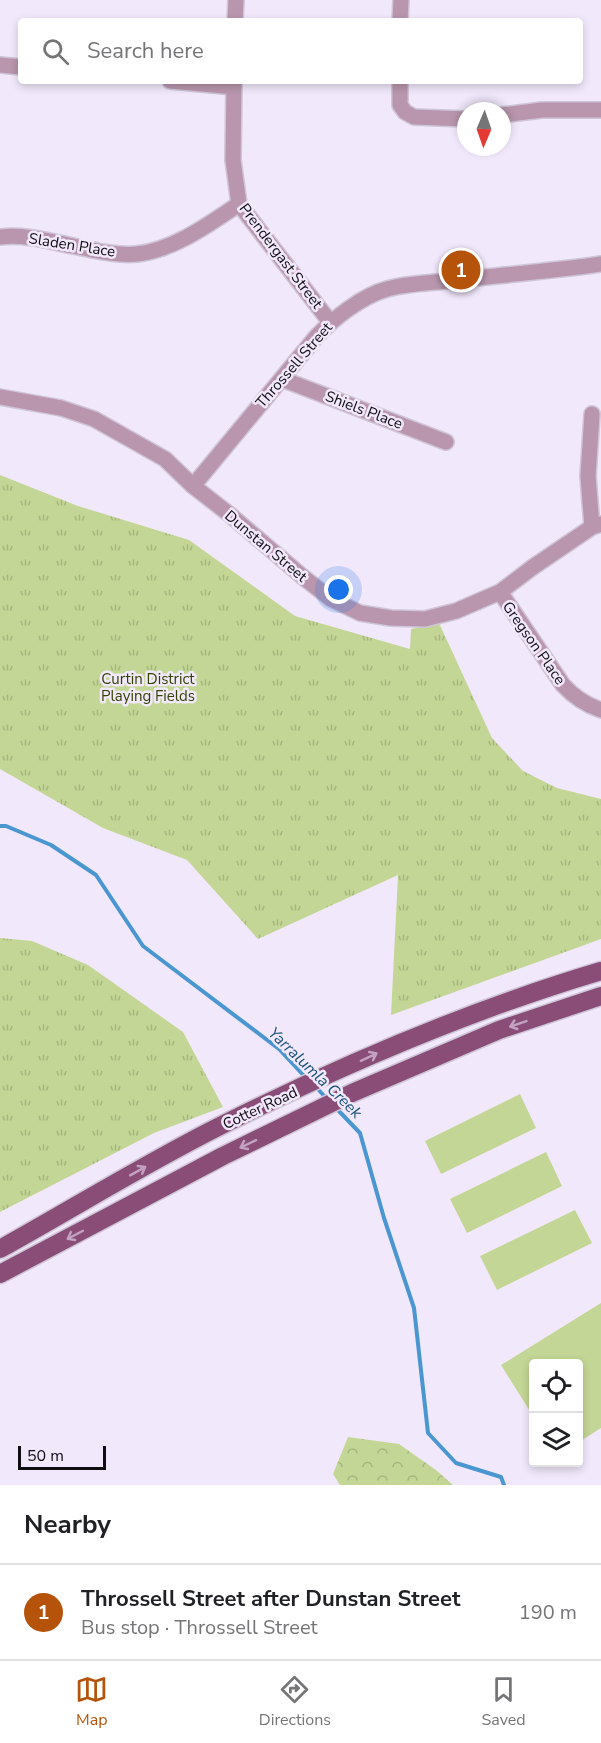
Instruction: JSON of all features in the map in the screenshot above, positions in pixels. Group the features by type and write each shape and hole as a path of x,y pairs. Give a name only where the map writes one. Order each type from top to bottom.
{"main road":[{"name":"Cotter Road","path":"0,1249 221,1125 404,1041 475,1013 601,971"},
{"name":"Cotter Road","path":"0,1274 223,1156 352,1093 499,1030 601,996"}],"street":[{"path":"235,18 236,0"},
{"path":"400,18 401,0"},
{"path":"0,65 18,67"},
{"name":"Prendergast Street","path":"234,84 232,160 239,204 330,322"},
{"path":"400,84 400,105 405,112 414,117 457,119"},
{"path":"511,114 542,110 601,110"},
{"name":"Sladen Place","path":"0,237 33,238 108,253 136,254 160,249 181,239 210,224 239,204"},
{"name":"Throssell Street","path":"193,486 316,337 330,322 353,306 387,289 601,264"},
{"name":"Shiels Place","path":"282,379 446,442"},
{"name":"Dunstan Street","path":"0,397 61,408 94,419 165,459 193,486 331,599 360,613 391,618 425,619 456,610 500,592 533,567 597,525"},
{"path":"592,414 588,476 597,525"},
{"name":"Gregson Place","path":"500,592 563,685 584,703 601,710"}],"green space":[{"name":"Curtin District Playing Fields","path":"0,475 78,506 189,540 295,616 410,649 411,629 439,623 492,738 523,771 557,788 601,799 601,939 391,1015 398,875 258,939 187,860 103,828 0,769"},
{"path":"0,938 32,941 88,965 183,1032 223,1107 154,1133 0,1212"},
{"path":"520,1094 536,1128 441,1174 425,1141"},
{"path":"546,1152 562,1186 467,1233 450,1199"},
{"path":"575,1210 592,1243 497,1290 480,1256"},
{"path":"601,1303 601,1428 583,1439 583,1359 529,1359 529,1410 501,1365"},
{"path":"348,1437 399,1444 453,1485 340,1485 333,1474"}],"waterway":[{"name":"Yarralumla Creek","path":"0,826 6,826 51,845 96,875 143,946 279,1049 306,1078"},
{"name":"Yarralumla Creek","path":"316,1087 327,1099"},
{"name":"Yarralumla Creek","path":"335,1107 360,1133 384,1218 414,1308 428,1433 456,1463 501,1477 504,1485"}],"place":[{"name":"Throssell Street after Dunstan Street","path":"461,270"}]}
